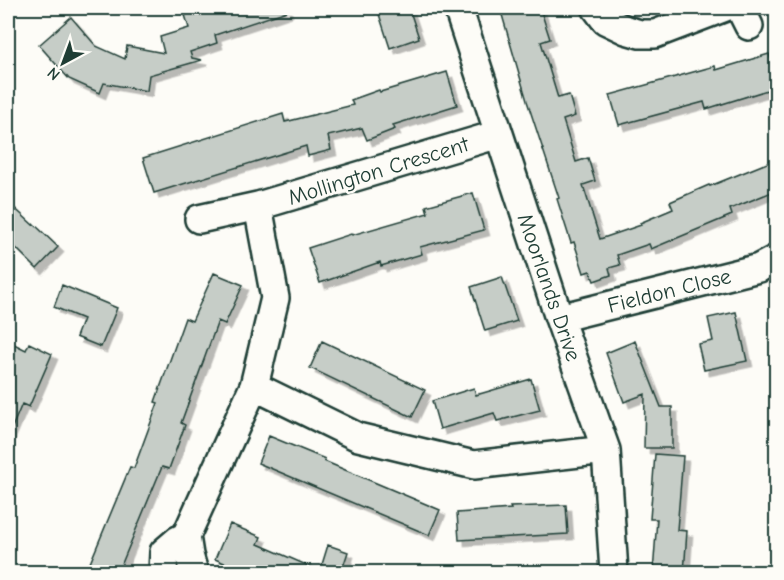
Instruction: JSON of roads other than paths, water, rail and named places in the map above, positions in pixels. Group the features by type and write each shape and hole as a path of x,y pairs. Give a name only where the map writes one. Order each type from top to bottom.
{"street":[{"name":"Moorlands Drive","path":"458,8 559,318 606,450 614,573"},
{"path":"596,8 605,20 626,30 640,34 655,34 723,8"},
{"name":"Mollington Crescent","path":"199,219 258,206 499,134"},
{"name":"Mollington Crescent","path":"163,573 164,552 186,536 254,386 275,298 258,206"},
{"name":"Fieldon Close","path":"559,318 759,268 777,259"},
{"path":"254,386 358,437 474,465 606,450"},
{"path":"186,536 194,573"}]}
